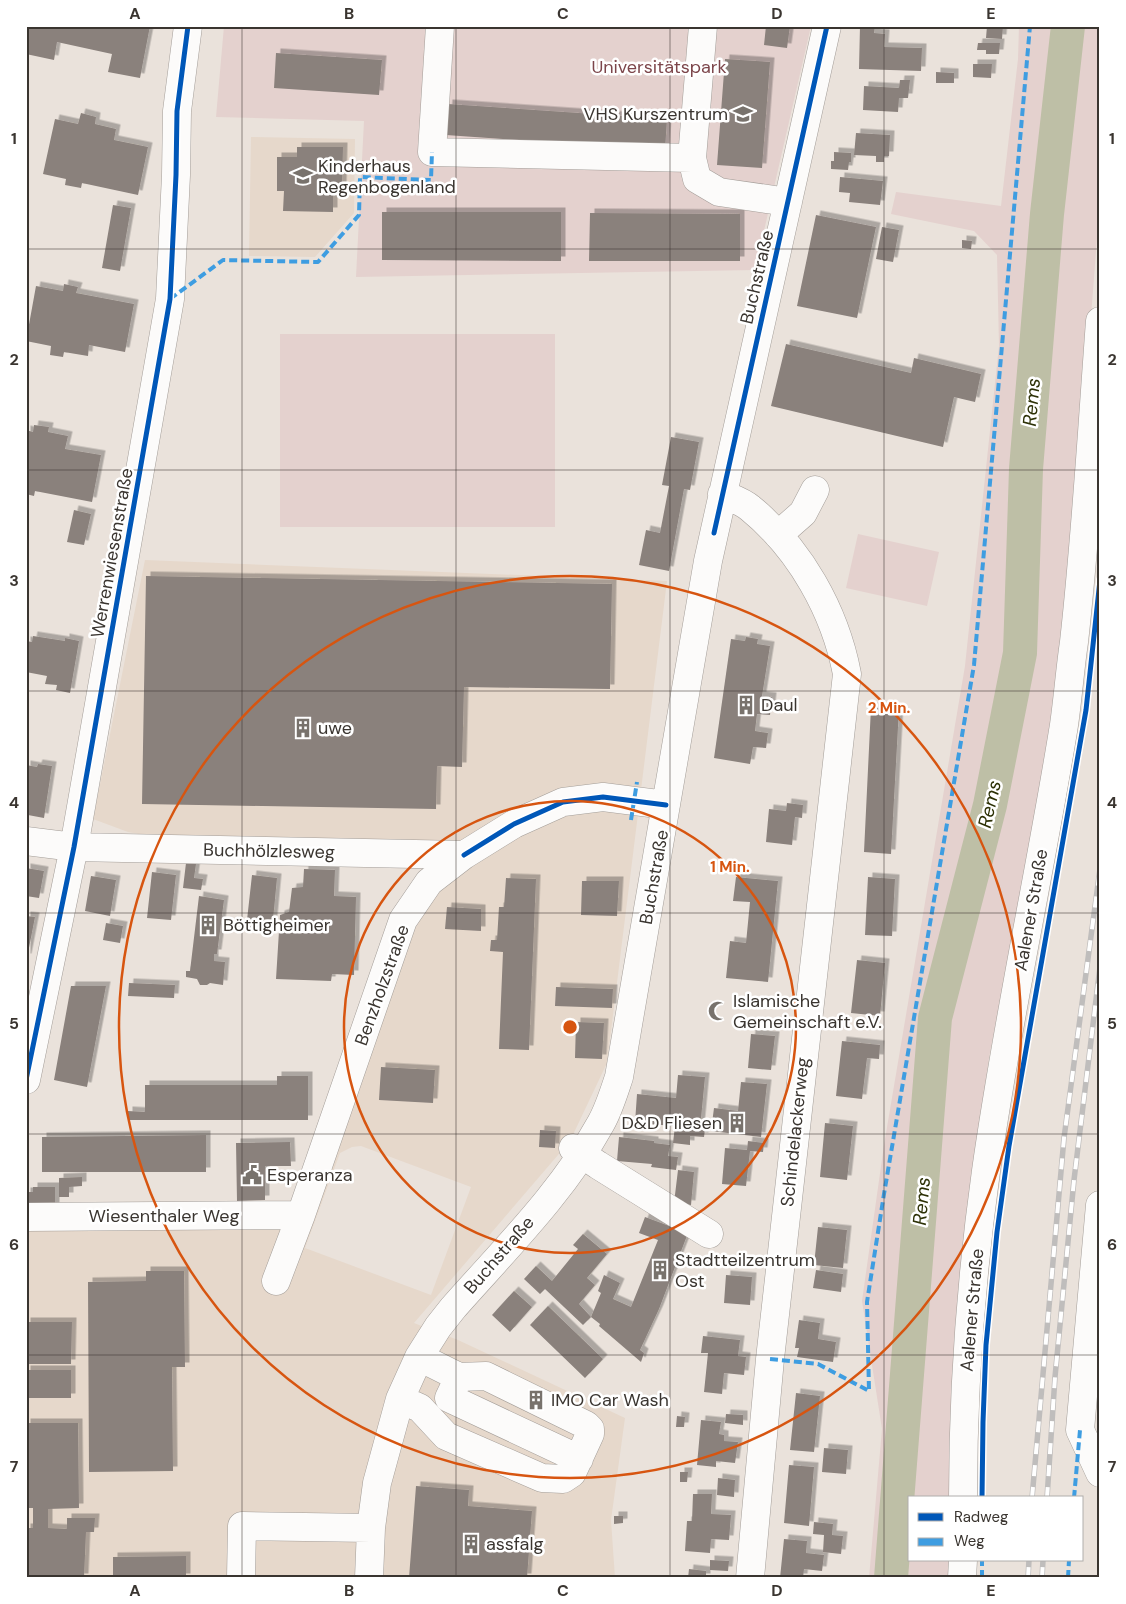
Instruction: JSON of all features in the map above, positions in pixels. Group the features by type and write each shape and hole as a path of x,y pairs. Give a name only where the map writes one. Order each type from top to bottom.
{"street":[{"name":"Werrenwiesenstraße","path":"26,1080 74,847 170,299 177,111 188,26"},
{"path":"440,26 432,152 692,158"},
{"path":"703,26 692,158 697,179 719,192 788,202"},
{"name":"Buchstraße","path":"368,1578 376,1483 400,1399 419,1357 453,1308 554,1194 578,1152 603,1122 619,1077 704,583 722,494 827,26"},
{"name":"Aalener Straße","path":"963,1496 963,1448 972,1290 986,1172 1000,1080 1037,882 1064,722 1079,593 1100,321"},
{"path":"778,535 803,512 815,490"},
{"name":"Schindelackerweg","path":"722,494 748,506 778,535 811,578 832,618 847,674 779,1275 750,1578"},
{"name":"Benzholzstraße","path":"276,1281 301,1216 403,920 429,882 464,855 514,824 563,802 603,798 666,805"},
{"name":"Buchhölzlesweg","path":"26,841 74,847 464,855"},
{"path":"578,1152 709,1234"},
{"path":"1100,1205 1080,1430 1100,1473"},
{"name":"Wiesenthaler Weg","path":"26,1217 301,1216"},
{"path":"400,1399 420,1408 446,1436 542,1478 563,1479 572,1474 590,1434 590,1429 586,1425 486,1376 459,1377 419,1357"},
{"path":"459,1377 448,1398 578,1459"},
{"path":"241,1578 242,1526 371,1528"},
{"path":"962,1562 962,1578"}],"shaded area":[{"name":"Kinderhaus Regenbogenland","path":"251,137 355,139 354,213 315,257 249,256"},
{"path":"145,560 667,581 607,1063 570,1141 414,1323 458,1340 625,1418 611,1520 615,1578 26,1578 26,1217 301,1215 403,920 464,855 227,850 128,832 93,819","holes":["361,1146 471,1187 431,1295 305,1248 340,1153 352,1147"]}],"green space":[{"name":"Universitätspark","path":"224,26 811,26 755,270 356,277 364,121 216,117"},
{"path":"1019,26 1100,26 1100,199 1081,448 1054,720 989,1058 968,1212 952,1496 908,1496 908,1562 951,1562 951,1578 869,1578 882,1429 862,1301 884,1145 965,666 999,346 997,255 974,231 891,214 896,192 1001,206 1018,59"},
{"path":"280,334 555,334 555,527 280,527"},
{"path":"858,534 939,552 927,606 846,588"}],"building":[{"path":"26,26 150,26 140,78 108,72 112,54 57,42 54,60 26,54"},
{"path":"766,26 790,26 787,48 764,45"},
{"path":"860,26 875,26 874,33 885,34 884,47 922,48 921,71 859,69"},
{"path":"987,26 1003,26 1002,39 986,38"},
{"path":"978,43 1000,43 999,54 986,54 986,50 977,50"},
{"path":"276,53 382,60 379,95 274,88"},
{"name":"VHS Kurszentrum","path":"725,59 770,62 762,168 717,165"},
{"path":"973,64 992,64 991,78 973,77"},
{"path":"936,72 954,73 954,83 936,83"},
{"path":"900,80 910,80 908,98 899,98 898,112 863,110 864,86 899,88"},
{"path":"448,104 667,119 665,150 446,135"},
{"path":"81,113 96,117 95,124 116,129 114,140 148,147 138,195 82,183 81,188 65,185 66,179 43,174 55,119 78,124"},
{"path":"856,133 890,135 889,156 884,156 884,162 876,162 876,156 854,155"},
{"name":"Kinderhaus Regenbogenland","path":"297,147 343,147 342,190 333,190 333,212 283,211 284,191 277,191 277,157 297,157"},
{"path":"834,152 851,153 851,162 849,162 848,170 831,169 831,161 834,161"},
{"path":"840,177 883,181 880,205 849,202 850,193 839,192"},
{"path":"113,205 131,208 120,271 102,268"},
{"path":"382,212 561,212 561,261 382,260"},
{"path":"590,213 740,214 740,261 589,261"},
{"path":"816,215 876,227 857,318 797,306"},
{"path":"882,227 899,230 893,262 876,259"},
{"path":"962,240 972,241 971,249 962,248"},
{"path":"64,284 78,287 76,293 134,304 125,352 89,345 88,356 64,352 63,357 50,355 51,346 26,341 36,286 63,291"},
{"path":"786,344 911,373 914,358 981,374 975,402 954,397 943,447 771,406"},
{"path":"34,425 49,427 48,432 68,436 65,449 101,455 92,502 35,491 34,496 26,494 26,430 33,432"},
{"path":"671,437 699,442 690,490 684,489 669,571 639,565 646,530 660,533 669,486 662,485"},
{"path":"74,510 91,514 84,545 67,542"},
{"name":"uwe","path":"146,576 612,584 610,689 464,687 462,767 437,766 436,809 142,804"},
{"path":"33,636 65,641 65,638 79,641 70,693 56,690 57,685 45,684 47,676 26,672 26,641 32,642"},
{"name":"Daul","path":"746,637 758,639 757,644 770,646 762,696 772,697 770,715 757,714 755,731 768,733 766,748 753,747 750,764 714,758 731,639 745,641"},
{"path":"871,707 899,709 891,854 864,852"},
{"path":"38,764 52,766 44,818 28,815 29,811 26,811 26,765 37,767"},
{"path":"787,803 803,805 802,818 795,817 792,845 766,842 769,809 786,811"},
{"path":"186,863 196,864 194,878 203,879 201,890 183,888"},
{"path":"26,868 44,871 39,898 26,896"},
{"path":"304,869 335,870 334,896 356,897 354,975 332,974 331,981 276,979 280,915 289,912 292,888 303,887"},
{"path":"152,872 176,875 171,920 147,918"},
{"path":"252,875 277,878 273,920 261,919 260,931 246,929"},
{"path":"91,876 116,880 110,916 85,911"},
{"path":"736,877 778,881 768,982 726,978 730,941 746,943 750,902 733,901"},
{"path":"868,877 895,879 892,936 865,935"},
{"path":"506,878 536,879 529,1050 499,1049 503,952 490,951 491,940 497,940 499,907 504,907"},
{"path":"582,881 619,881 617,916 581,915"},
{"path":"199,896 224,900 217,954 214,954 214,961 225,962 223,985 210,983 200,985 197,979 186,977 186,971 190,971"},
{"path":"447,907 481,909 481,931 445,929"},
{"path":"26,916 35,917 27,958 26,958"},
{"path":"106,923 123,926 120,943 103,940"},
{"path":"857,960 885,963 880,1016 851,1013"},
{"path":"129,983 175,985 174,998 128,996"},
{"path":"71,986 106,986 87,1087 54,1080"},
{"path":"556,987 613,989 612,1008 555,1006"},
{"path":"576,1022 604,1023 602,1059 575,1058"},
{"path":"751,1034 775,1036 771,1070 748,1068"},
{"path":"842,1041 880,1045 879,1059 867,1058 862,1099 836,1096"},
{"path":"381,1067 435,1070 433,1103 379,1100"},
{"path":"678,1075 705,1077 700,1129 705,1129 704,1137 690,1136 690,1145 673,1143 675,1126 635,1123 637,1094 676,1098"},
{"path":"277,1076 308,1076 308,1120 128,1120 128,1111 145,1112 145,1085 277,1085"},
{"path":"741,1082 767,1084 761,1137 711,1131 714,1108 738,1111"},
{"path":"825,1123 853,1126 847,1180 820,1177"},
{"path":"540,1130 556,1131 555,1148 539,1147"},
{"path":"206,1135 206,1172 42,1172 42,1137"},
{"path":"619,1137 670,1145 668,1156 678,1157 676,1170 651,1167 652,1164 617,1161"},
{"path":"748,1141 764,1143 763,1152 750,1151 746,1186 722,1184 725,1148 747,1150"},
{"path":"290,1142 291,1166 265,1166 265,1200 237,1201 236,1143"},
{"path":"678,1170 694,1172 691,1205 674,1203"},
{"path":"82,1177 82,1186 69,1187 69,1197 59,1197 59,1178"},
{"path":"33,1187 55,1187 55,1210 26,1210 26,1192 33,1192"},
{"path":"645,1217 688,1233 659,1309 640,1350 644,1353 641,1362 591,1317 601,1293 598,1291 604,1275 620,1283 613,1299 631,1307 658,1240 639,1233"},
{"path":"818,1227 847,1230 843,1268 814,1265"},
{"path":"583,1234 607,1254 587,1278 595,1285 579,1304 591,1317 583,1325 545,1289 540,1294 524,1279 536,1266 552,1281 578,1249 573,1245"},
{"path":"816,1270 843,1274 841,1292 813,1288"},
{"path":"146,1271 184,1271 185,1367 172,1367 173,1471 89,1472 88,1282 146,1281"},
{"path":"726,1275 752,1277 750,1305 724,1303"},
{"path":"514,1291 532,1307 510,1332 492,1315"},
{"path":"548,1306 603,1359 585,1378 530,1325"},
{"path":"799,1320 820,1323 818,1339 836,1342 833,1362 797,1357 799,1348 795,1348"},
{"path":"26,1322 72,1322 71,1364 26,1364"},
{"path":"703,1336 740,1340 738,1356 746,1357 744,1375 724,1373 722,1394 704,1392 708,1353 701,1353"},
{"path":"26,1370 71,1370 71,1398 26,1398"},
{"path":"796,1393 820,1396 814,1452 790,1450"},
{"path":"726,1414 743,1415 743,1425 725,1423"},
{"path":"677,1416 685,1417 684,1427 676,1427"},
{"path":"701,1420 721,1422 719,1434 724,1435 724,1441 738,1442 735,1463 716,1461 716,1467 697,1465"},
{"path":"26,1423 78,1423 79,1508 48,1509 48,1528 67,1529 67,1518 95,1518 94,1532 86,1532 84,1578 26,1578 26,1528 33,1528 33,1508 26,1508"},
{"path":"824,1448 848,1450 846,1474 822,1472"},
{"path":"789,1465 814,1467 809,1526 784,1523"},
{"path":"680,1472 688,1472 687,1482 680,1482"},
{"path":"718,1478 735,1480 734,1497 717,1495"},
{"name":"assfalg","path":"416,1486 469,1490 468,1506 532,1511 527,1578 409,1578"},
{"path":"693,1494 712,1494 711,1514 731,1515 729,1540 711,1539 710,1553 685,1551 687,1521 692,1521"},
{"path":"614,1516 623,1516 623,1523 614,1524"},
{"path":"814,1522 833,1524 832,1535 843,1536 841,1554 823,1552 824,1535 813,1534"},
{"path":"784,1539 807,1541 806,1553 824,1555 822,1571 804,1569 803,1578 780,1578"},
{"path":"186,1556 186,1578 113,1578 113,1557"},
{"path":"710,1560 729,1561 728,1571 710,1570"},
{"path":"689,1569 706,1571 706,1578 688,1578"}],"waterway":[{"name":"Rems","path":"891,1578 935,1018 990,805 1020,653 1026,469 1047,214 1068,26"}],"railway":[{"path":"1032,1496 1064,1138 1100,869"},
{"path":"1047,1496 1055,1377 1074,1180 1100,967"},
{"path":"1028,1578 1029,1562"},
{"path":"1042,1578 1043,1562"}],"marked path":[{"path":"770,1359 818,1364 869,1391 867,1302 974,665 1030,26"},
{"path":"170,299 223,260 318,262 359,215 360,177 431,180 432,152"},
{"path":"631,820 637,782"},
{"path":"1074,1496 1080,1430"},
{"path":"982,1562 982,1578"},
{"path":"1068,1578 1069,1562"}],"cycle path":[{"path":"26,1080 74,847 170,299 177,111 188,26"},
{"path":"714,533 827,26"},
{"path":"982,1496 986,1345 997,1232 1009,1146 1086,710 1100,580"},
{"path":"464,855 514,824 563,802 603,797 666,805"}],"place":[{"name":"VHS Kurszentrum","path":"743,114"},
{"name":"Kinderhaus Regenbogenland","path":"303,176"},
{"name":"Daul","path":"746,705"},
{"name":"uwe","path":"303,728"},
{"name":"Böttigheimer","path":"208,925"},
{"name":"Islamische Gemeinschaft e.V.","path":"718,1011"},
{"name":"D&D Fliesen","path":"737,1123"},
{"name":"Esperanza","path":"252,1175"},
{"name":"Stadtteilzentrum Ost","path":"660,1270"},
{"name":"IMO Car Wash","path":"536,1400"},
{"name":"assfalg","path":"471,1544"}]}
